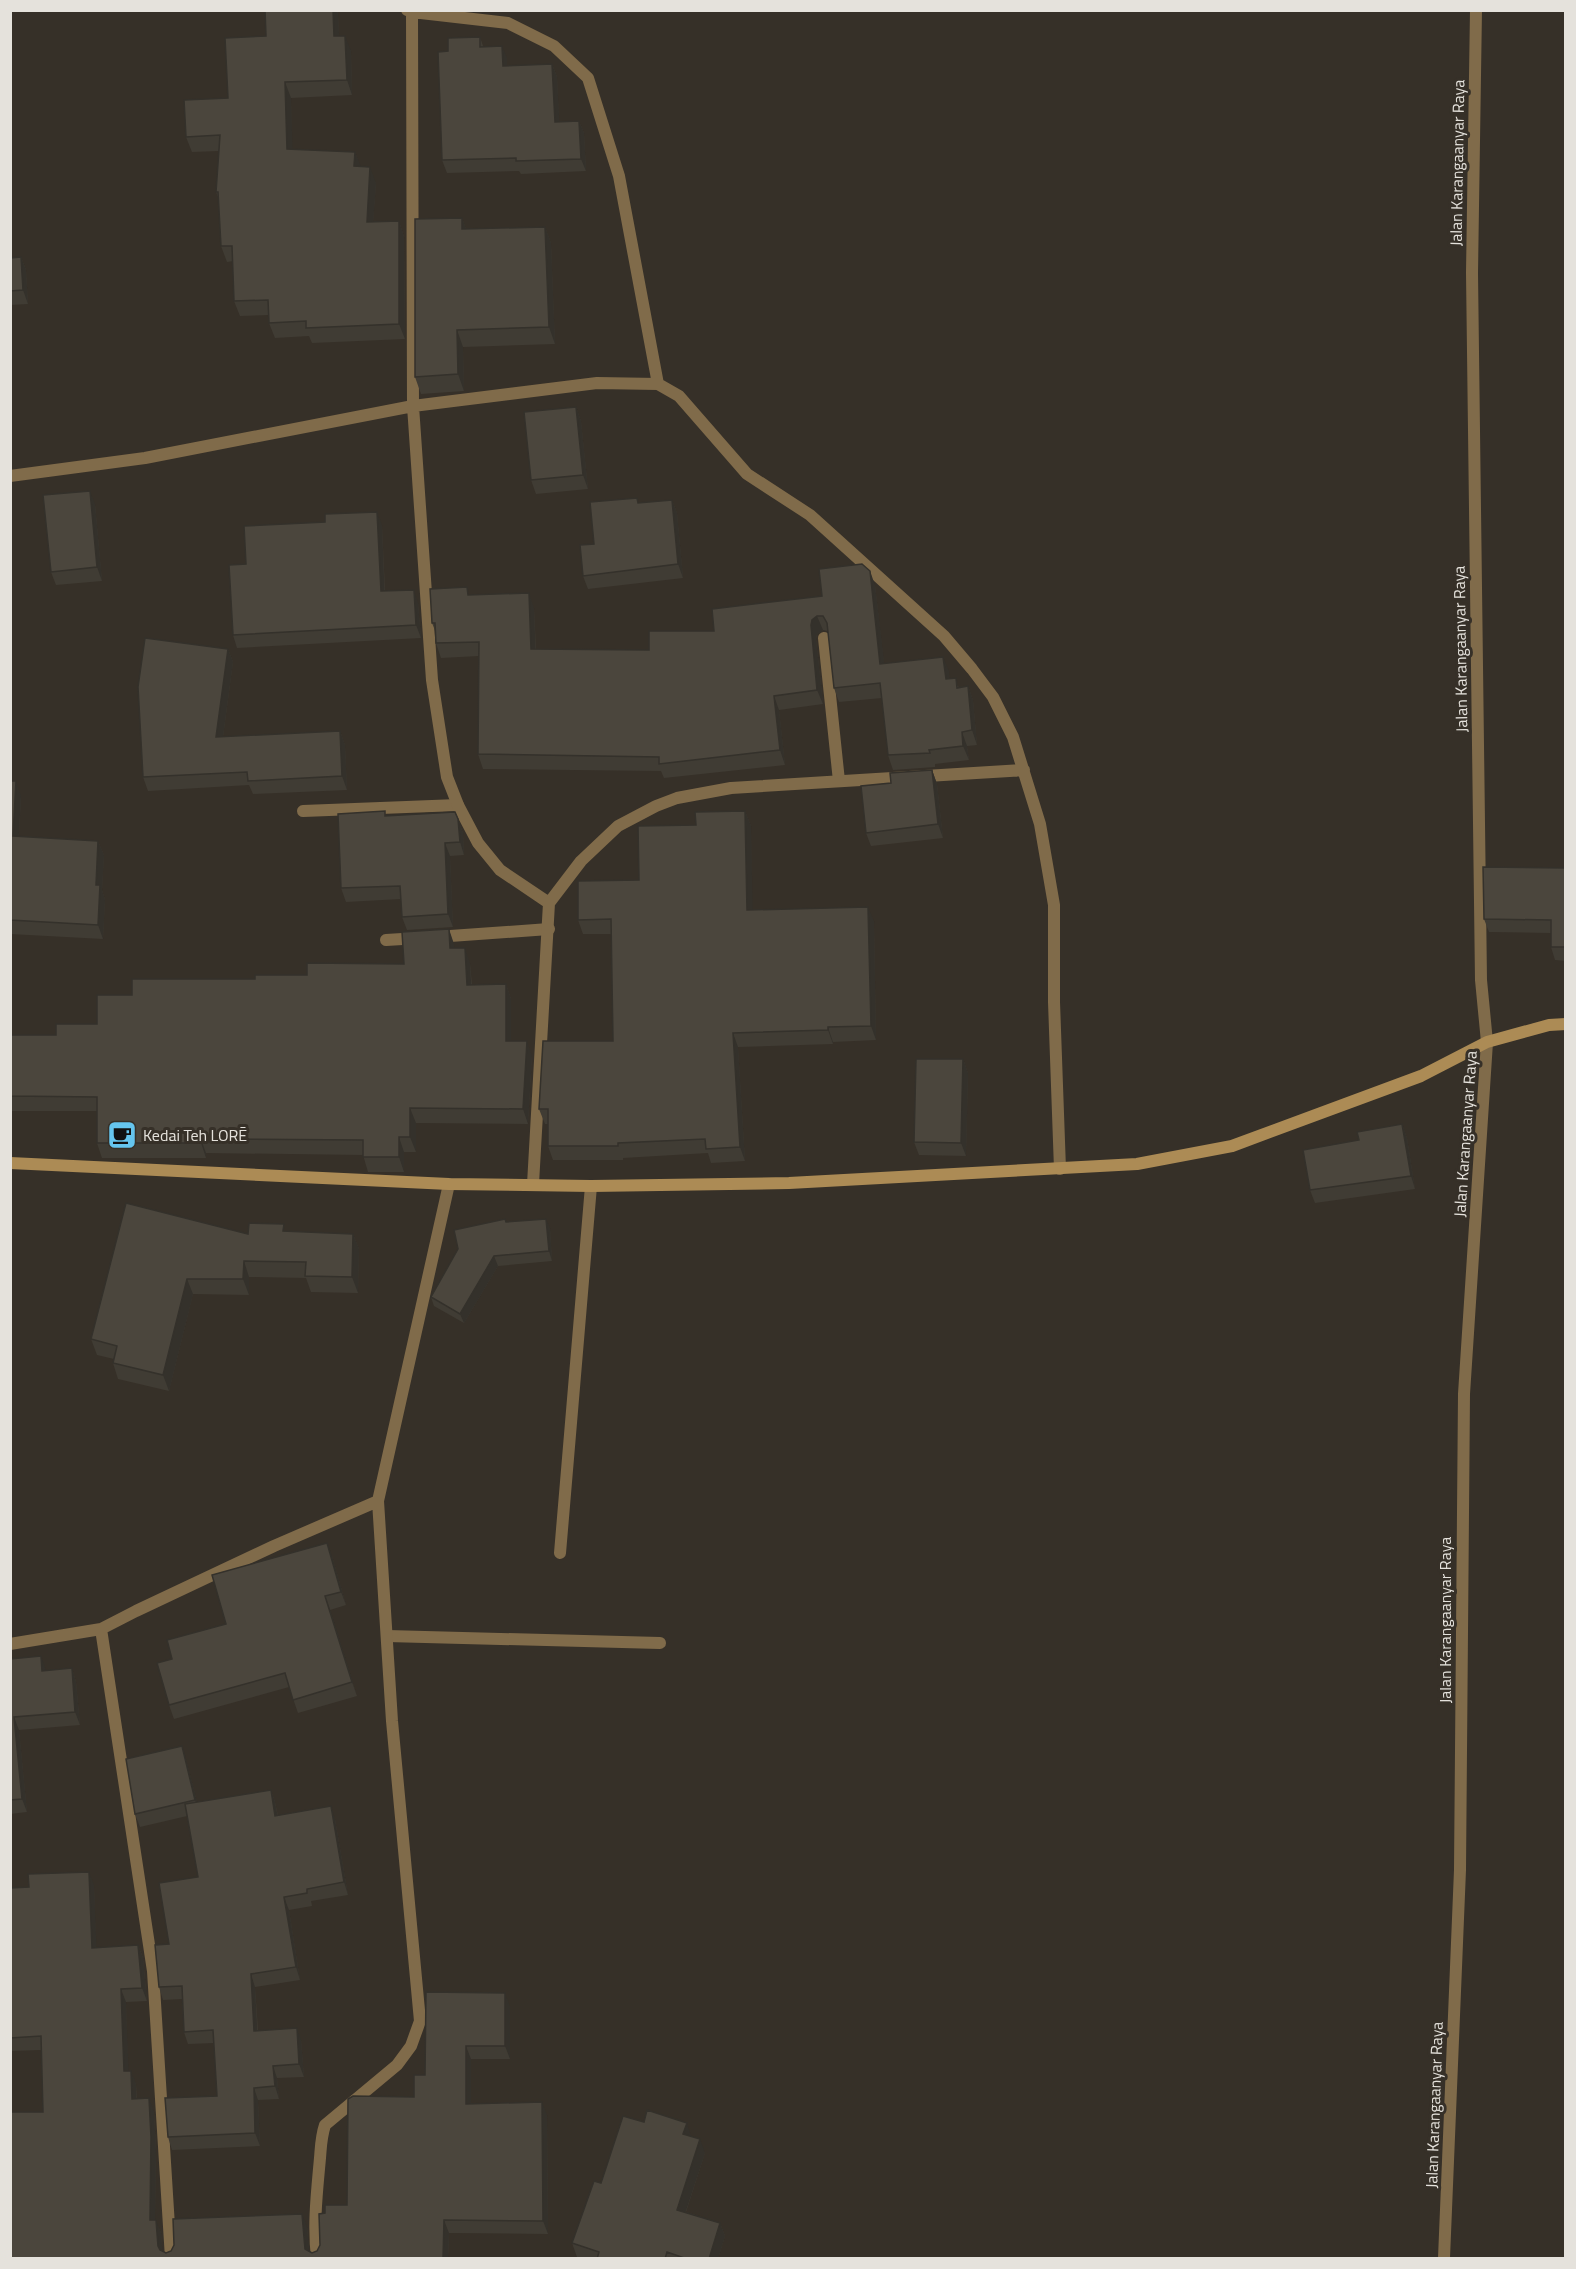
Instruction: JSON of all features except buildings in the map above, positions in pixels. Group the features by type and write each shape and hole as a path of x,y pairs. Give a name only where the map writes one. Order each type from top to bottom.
{"main road":[{"path":"10,1163 449,1184 591,1186 789,1183 1137,1164 1232,1146 1422,1076 1487,1042 1549,1025 1566,1024"}],"street":[{"name":"Jalan Karangaanyar Raya","path":"1444,2259 1460,1870 1464,1394 1487,1042 1481,980 1472,273 1476,10"},
{"path":"549,903 500,870 478,843 458,805 447,777 432,680 413,406 410,11 508,23 554,46 588,78 619,176 658,384"},
{"path":"10,476 145,458 413,406 597,383 658,384 679,396 747,474 810,515 944,636 993,697 1013,737 1040,824 1054,905 1054,1002 1060,1169"},
{"path":"824,638 839,782"},
{"path":"533,1184 549,903 581,861 618,826 656,806 699,793 720,790 1024,770"},
{"path":"303,812 458,805"},
{"path":"386,940 549,929"},
{"path":"317,2259 314,2235 316,2189 320,2139 325,2125 398,2065 411,2046 420,2021 392,1721 378,1502 449,1184"},
{"path":"560,1553 591,1186"},
{"path":"10,1644 101,1629 274,1546 378,1502"},
{"path":"101,1629 153,1971 171,2259"},
{"path":"387,1636 660,1643"}],"place":[{"name":"Kedai Teh LORĒ","path":"122,1135"}]}
